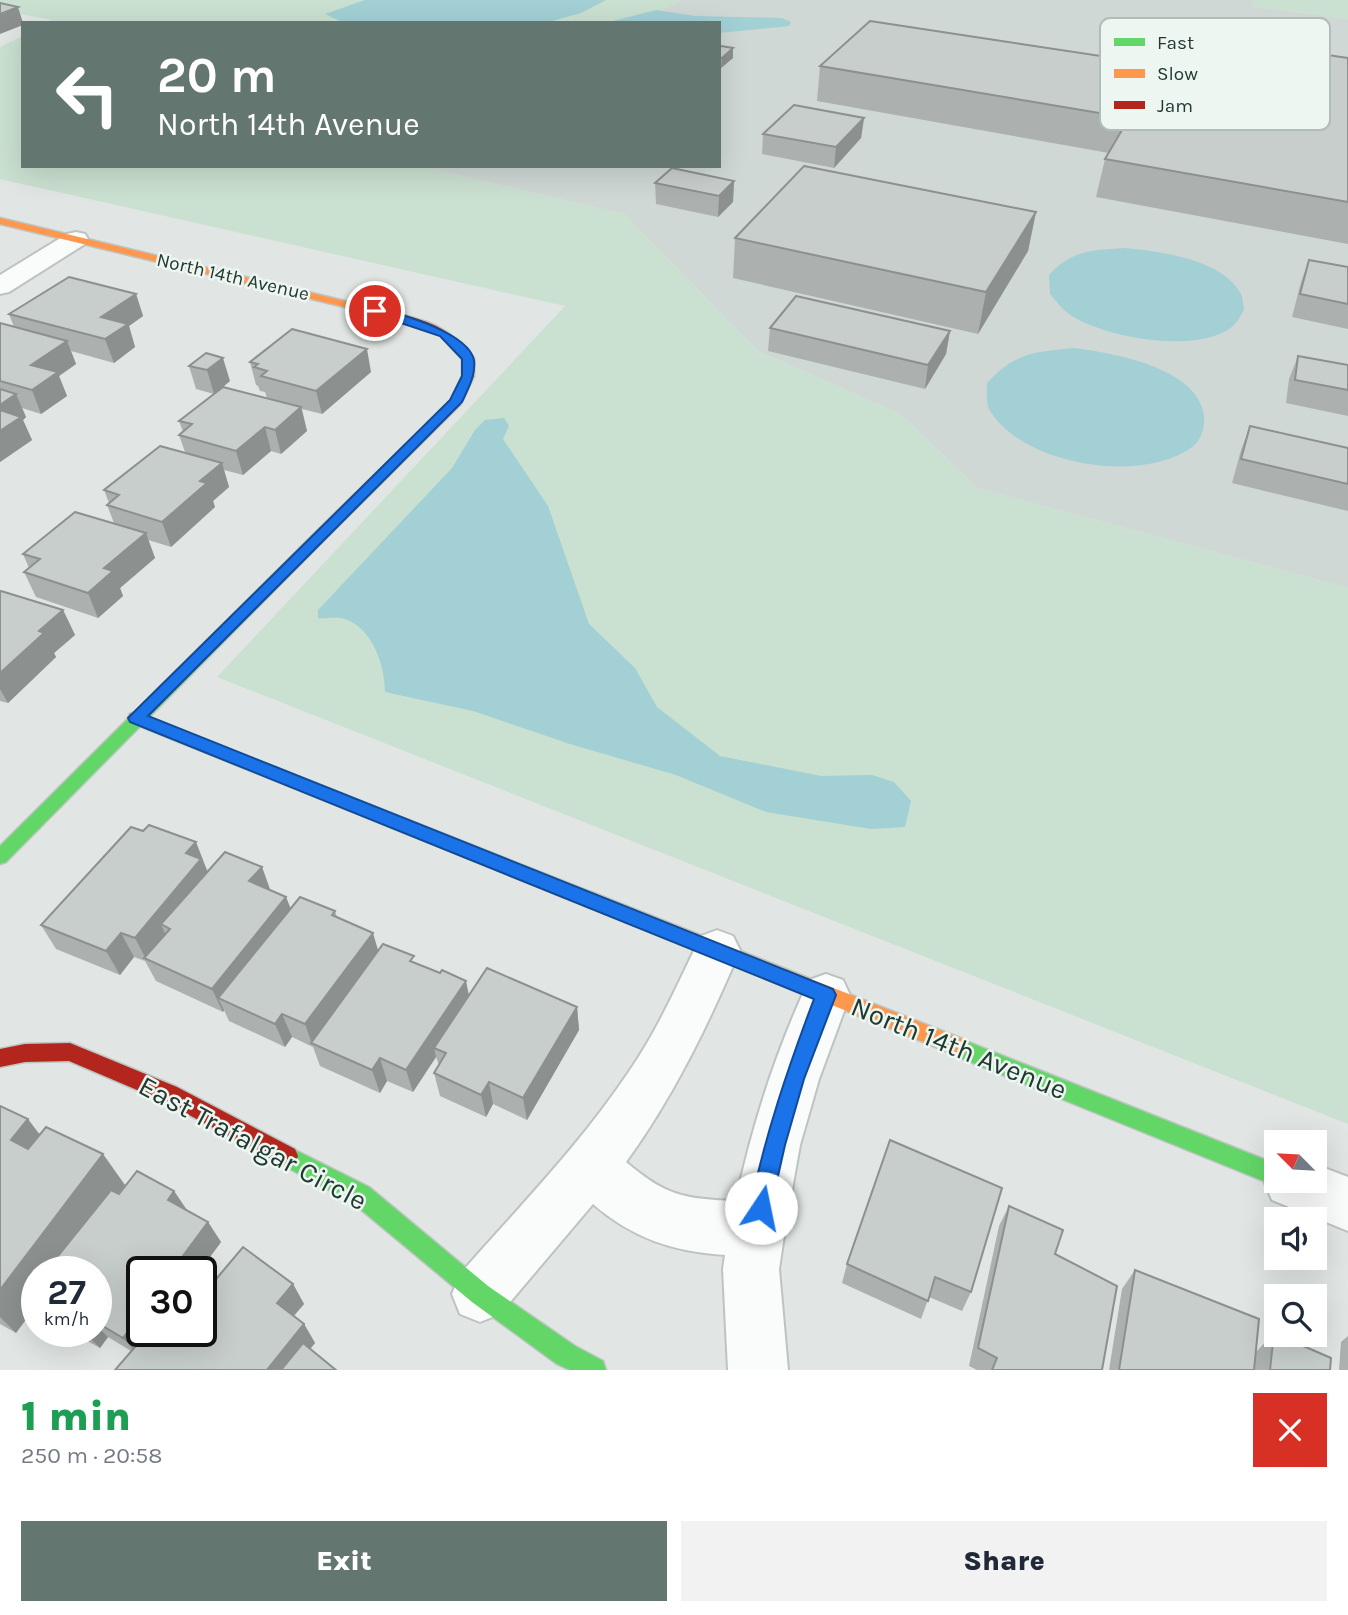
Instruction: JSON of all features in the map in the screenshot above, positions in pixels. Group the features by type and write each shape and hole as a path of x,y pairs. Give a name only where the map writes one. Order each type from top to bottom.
{"street":[{"name":"North 14th Avenue","path":"0,221 414,321 444,333 468,358 468,376 456,402 136,718 1264,1170"},
{"path":"0,286 76,239"},
{"path":"0,857 136,718"},
{"path":"480,1294 589,1165 646,1090 681,1031 717,950"},
{"path":"758,1370 751,1269 757,1229 778,1132 794,1079 826,995"},
{"name":"East Trafalgar Circle","path":"0,1058 25,1053 70,1052 170,1094 361,1195 480,1294 566,1355 594,1370"},
{"path":"589,1165 637,1206 673,1222 705,1227 757,1229"},
{"path":"1323,1194 1348,1204"}],"shaded area":[{"path":"682,0 1254,0 1252,6 1348,19 1348,588 977,488 902,415 758,351 624,214 427,168 721,168 721,21 638,21"}],"green space":[{"path":"0,0 682,0 638,21 51,21 0,10"},
{"path":"1254,0 1348,0 1348,19 1251,6"},
{"path":"21,37 21,168 427,168 624,214 758,351 902,415 977,488 1348,588 1348,1124 217,677 565,306 0,179 0,47"}],"water":[{"path":"365,0 606,0 581,13 552,21 340,21 325,14"},
{"path":"656,10 695,16 782,18 791,22 789,26 721,33 721,21 613,21"},
{"path":"1124,248 1188,259 1220,272 1241,294 1244,310 1235,324 1220,334 1200,339 1153,340 1128,336 1085,323 1066,312 1050,294 1049,275 1074,256"},
{"path":"1074,348 1151,365 1186,385 1198,399 1204,415 1203,429 1198,441 1170,459 1143,465 1114,466 1083,463 1054,456 1027,444 1005,428 989,409 987,383 1007,365 1026,355"},
{"path":"504,418 509,426 503,439 548,506 589,624 635,668 657,707 720,756 821,776 872,775 894,782 911,801 905,827 871,829 766,812 676,775 570,744 473,711 385,692 380,660 370,639 355,624 345,619 318,618 318,610 452,468 475,430 485,420"}],"building":[{"path":"0,3 18,7 0,14"},
{"path":"870,21 1100,56 1100,113 820,66"},
{"path":"721,46 733,48 722,58"},
{"path":"1330,55 1348,58 1348,202 1105,159 1122,130 1330,130"},
{"path":"794,105 864,118 836,147 763,134"},
{"path":"804,166 1036,212 986,292 735,238"},
{"path":"672,168 734,181 719,196 655,183"},
{"path":"1309,260 1348,267 1348,304 1300,294"},
{"path":"69,277 136,294 101,317 128,324 105,339 9,314"},
{"path":"796,296 950,331 928,365 770,328"},
{"path":"0,323 67,341 31,365 58,372 32,390 0,381"},
{"path":"292,329 367,349 316,391 261,376 267,371 254,367 258,364 250,362"},
{"path":"206,353 223,358 207,370 189,366"},
{"path":"1298,356 1348,365 1348,390 1295,380"},
{"path":"223,387 301,407 275,430 265,427 236,451 179,435 192,424 179,421"},
{"path":"0,389 16,394 0,405"},
{"path":"0,410 21,417 0,431"},
{"path":"1250,426 1348,448 1348,484 1241,459"},
{"path":"160,446 222,463 200,481 207,483 162,522 107,505 119,495 104,490"},
{"path":"75,512 146,533 104,568 113,571 88,593 24,572 40,559 23,554"},
{"path":"0,592 63,610 39,631 44,633 0,673"},
{"path":"149,825 196,842 186,853 201,859 135,938 121,933 106,951 41,925 131,827 143,831"},
{"path":"225,852 262,867 249,881 286,897 212,989 144,958 170,929 161,924"},
{"path":"300,897 335,911 332,915 373,933 305,1024 282,1014 275,1024 218,998"},
{"path":"383,944 414,956 410,961 440,973 442,970 466,981 406,1070 380,1058 372,1070 311,1043"},
{"path":"487,968 577,1007 523,1098 489,1082 481,1095 434,1073 446,1053 434,1048"},
{"path":"0,1106 28,1119 11,1140 28,1149 46,1127 103,1154 26,1256 21,1256 21,1262 0,1290"},
{"path":"890,1140 1002,1188 971,1292 935,1277 928,1301 847,1264"},
{"path":"137,1171 174,1191 168,1200 208,1222 183,1256 126,1256 126,1334 123,1338 112,1331 112,1256 58,1256 111,1190 119,1194"},
{"path":"1009,1206 1063,1230 1055,1254 1117,1286 1102,1370 992,1370 997,1358 978,1348"},
{"path":"243,1247 293,1284 277,1303 304,1324 267,1370 115,1370 135,1347 217,1347 217,1278"},
{"path":"1135,1270 1259,1319 1254,1370 1119,1370"},
{"path":"303,1343 336,1370 281,1370"},
{"path":"1272,1347 1306,1347 1331,1358 1330,1370 1270,1370"}],"traffic: fast":[{"path":"0,857 325,531"},
{"path":"958,1047 1264,1170"},
{"path":"287,1156 361,1195 480,1294 566,1355 594,1370"}],"traffic: slow":[{"path":"0,221 378,312"},
{"path":"591,900 958,1047"}],"traffic: jam":[{"path":"325,531 456,402 468,376 468,358 444,333 414,321 378,312"},
{"path":"136,718 591,900"},
{"path":"0,1058 25,1053 70,1052 170,1094 287,1156"}],"route":[{"path":"375,311 414,321 444,333 468,358 468,376 456,402 136,718 826,995 794,1079 774,1145 761,1208"}]}
